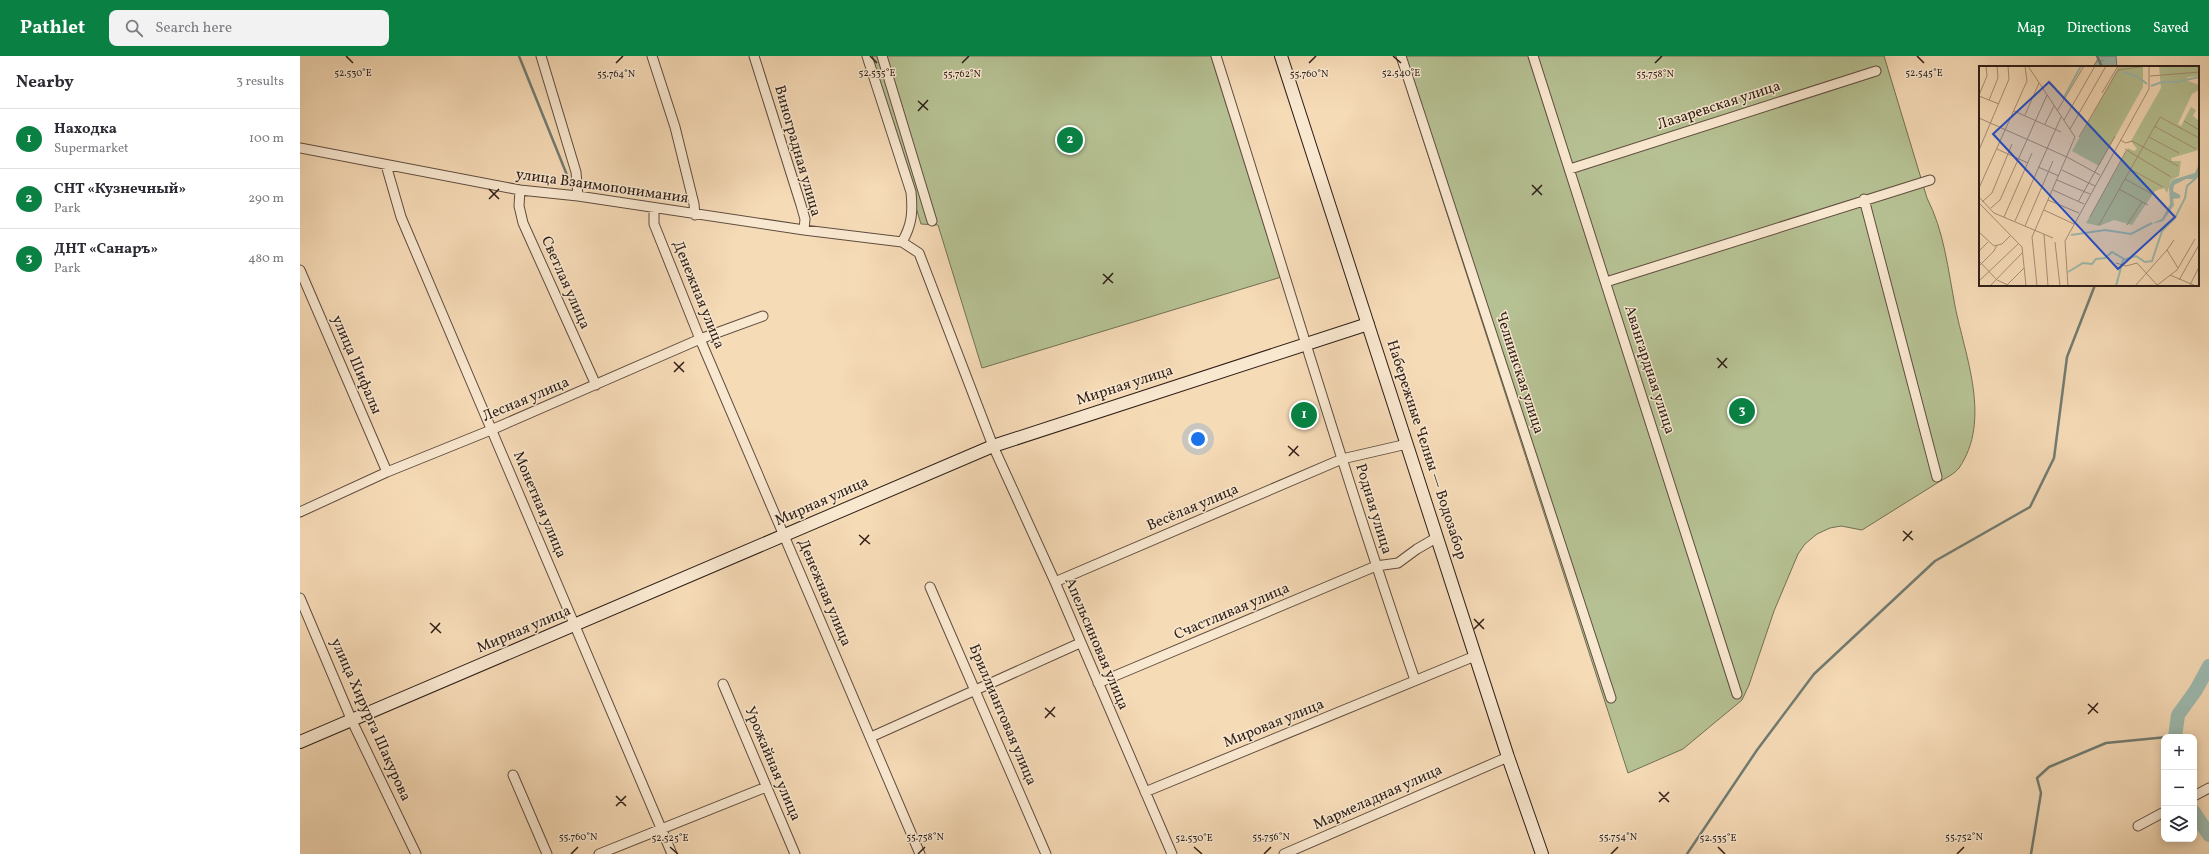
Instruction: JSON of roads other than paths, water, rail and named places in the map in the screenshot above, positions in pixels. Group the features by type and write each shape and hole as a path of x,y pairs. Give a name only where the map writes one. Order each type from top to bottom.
{"street":[{"path":"541,56 576,172 578,196"},
{"path":"652,56 675,127 694,204 694,215"},
{"name":"Виноградная улица","path":"754,56 801,205 805,219 804,230"},
{"path":"867,56 911,192 913,216 910,229 902,242"},
{"path":"882,56 932,221"},
{"name":"Родная улица","path":"1216,56 1272,233 1305,345 1376,566 1415,680"},
{"name":"Набережные Челны — Водозабор","path":"1281,56 1436,538 1508,757 1542,854"},
{"name":"Челнинская улица","path":"1402,56 1611,698"},
{"name":"Авангардная улица","path":"1533,56 1737,694"},
{"name":"Лазаревская улица","path":"1570,169 1876,71"},
{"name":"улица Взаимопонимания","path":"300,148 520,190 578,196 694,215 902,242"},
{"name":"Монетная улица","path":"386,165 401,217 491,430 576,625 672,854"},
{"path":"1606,282 1864,199 1930,180"},
{"name":"Светлая улица","path":"520,190 519,206 523,223 596,385"},
{"path":"1864,199 1937,477"},
{"name":"Денежная улица","path":"654,209 654,224 700,339 920,854"},
{"name":"Апельсиновая улица","path":"902,242 919,253 993,446 1055,582 1172,854"},
{"name":"улица Шифалы","path":"300,270 387,472"},
{"name":"Лесная улица","path":"300,512 387,472 491,430 700,339 763,316"},
{"name":"Мирная улица","path":"300,742 576,625 658,588 784,537 993,446 1368,324"},
{"name":"Весёлая улица","path":"1055,582 1342,459 1407,444"},
{"name":"Счастливая улица","path":"1098,683 1190,646 1376,566 1398,564 1417,549 1436,538"},
{"name":"Бриллиантовая улица","path":"930,587 1046,854"},
{"name":"улица Хирурга Шакурова","path":"300,598 352,721 416,854"},
{"path":"871,737 1080,643"},
{"name":"Мировая улица","path":"1145,792 1475,656"},
{"name":"Урожайная улица","path":"723,684 795,854"},
{"name":"Мармеладная улица","path":"1284,854 1508,757"},
{"path":"513,775 547,854"},
{"path":"599,854 766,787"},
{"path":"2197,794 2207,789"},
{"path":"2138,826 2161,814"}],"water":[{"path":"2097,56 2116,56 2117,66 2094,66 2098,59"}],"waterway":[{"path":"519,56 569,180"},
{"path":"2097,56 2102,66"},
{"path":"1687,854 1757,750 1814,674 1935,561 2030,507 2054,458 2067,357 2095,286"},
{"path":"2175,734 2178,715 2196,690 2209,666"},
{"path":"2031,854 2041,793 2037,778 2049,767 2106,743 2161,738"},
{"path":"2197,817 2209,835"}],"place":[{"name":"СНТ «Кузнечный»","path":"1070,140"},
{"name":"ДНТ «Санаръ»","path":"1742,411"},
{"name":"Находка","path":"1304,415"}]}
